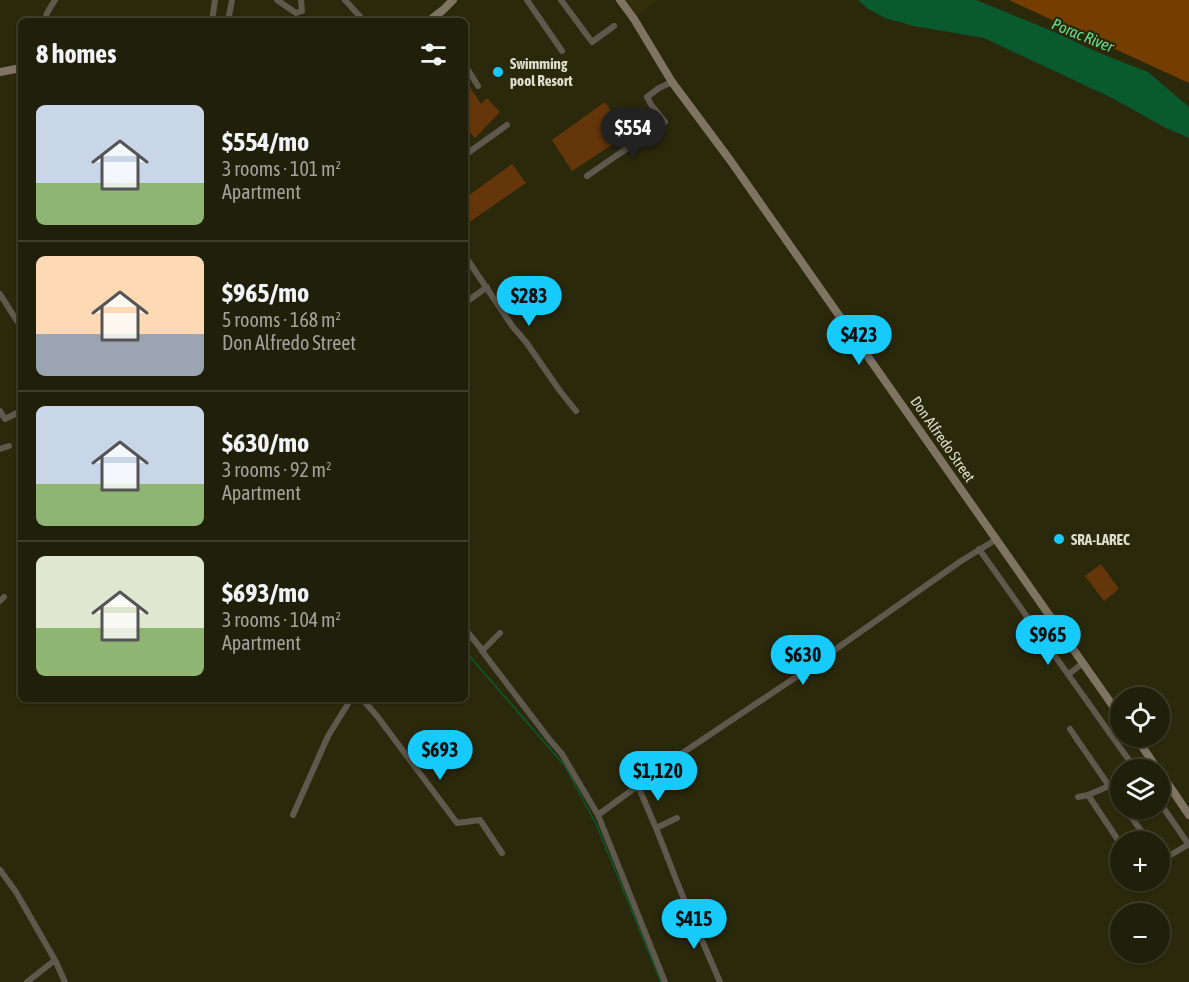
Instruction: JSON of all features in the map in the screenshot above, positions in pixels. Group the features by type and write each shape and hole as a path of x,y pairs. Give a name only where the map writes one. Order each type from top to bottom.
{"street":[{"path":"46,18 55,0"},
{"path":"212,18 215,0"},
{"path":"229,18 232,0"},
{"path":"277,0 296,14 302,11 301,0"},
{"path":"345,0 361,18"},
{"path":"435,18 453,0"},
{"path":"527,0 562,51"},
{"path":"561,0 592,42 614,26"},
{"name":"Don Alfredo Street","path":"620,0 672,82 730,160 1110,702"},
{"path":"0,72 18,69"},
{"path":"468,70 478,86"},
{"path":"587,176 665,122 646,97 672,82"},
{"path":"468,153 507,125"},
{"path":"468,260 513,327 576,411"},
{"path":"468,301 487,287"},
{"path":"0,294 18,322"},
{"path":"0,411 5,419 18,412"},
{"path":"0,449 9,446"},
{"path":"598,815 681,754 979,549 997,539"},
{"path":"979,549 1128,759"},
{"path":"468,633 562,754 598,815 665,982"},
{"path":"482,651 500,633"},
{"path":"1068,674 1083,663"},
{"path":"293,815 327,736 349,702"},
{"path":"365,702 456,824 480,820 502,853"},
{"path":"1071,729 1109,786 1078,797"},
{"path":"638,786 720,982"},
{"path":"1170,787 1189,815"},
{"path":"1088,795 1112,831"},
{"path":"1170,817 1189,844 1170,853"},
{"path":"656,828 677,818"},
{"path":"0,870 16,892 65,982"},
{"path":"27,982 55,960"}],"shaded area":[{"path":"625,0 657,0 636,17"},
{"path":"858,0 976,0 1057,33 1148,72 1189,107 1189,138 1112,98 984,38 914,26 885,18"},
{"path":"1009,0 1189,0 1189,83"},
{"path":"468,84 481,104 487,98 500,112 475,138 468,130"},
{"path":"605,102 627,135 572,171 552,140"},
{"path":"512,164 526,183 468,223 468,196"},
{"path":"1101,564 1119,589 1104,601 1085,576"}],"waterway":[{"path":"468,654 565,766 597,826 661,982"}],"place":[{"name":"Swimming pool Resort","path":"498,72"},
{"name":"SRA-LAREC","path":"1059,539"}],"water label":[{"name":"Porac River","path":"1083,35"}]}
